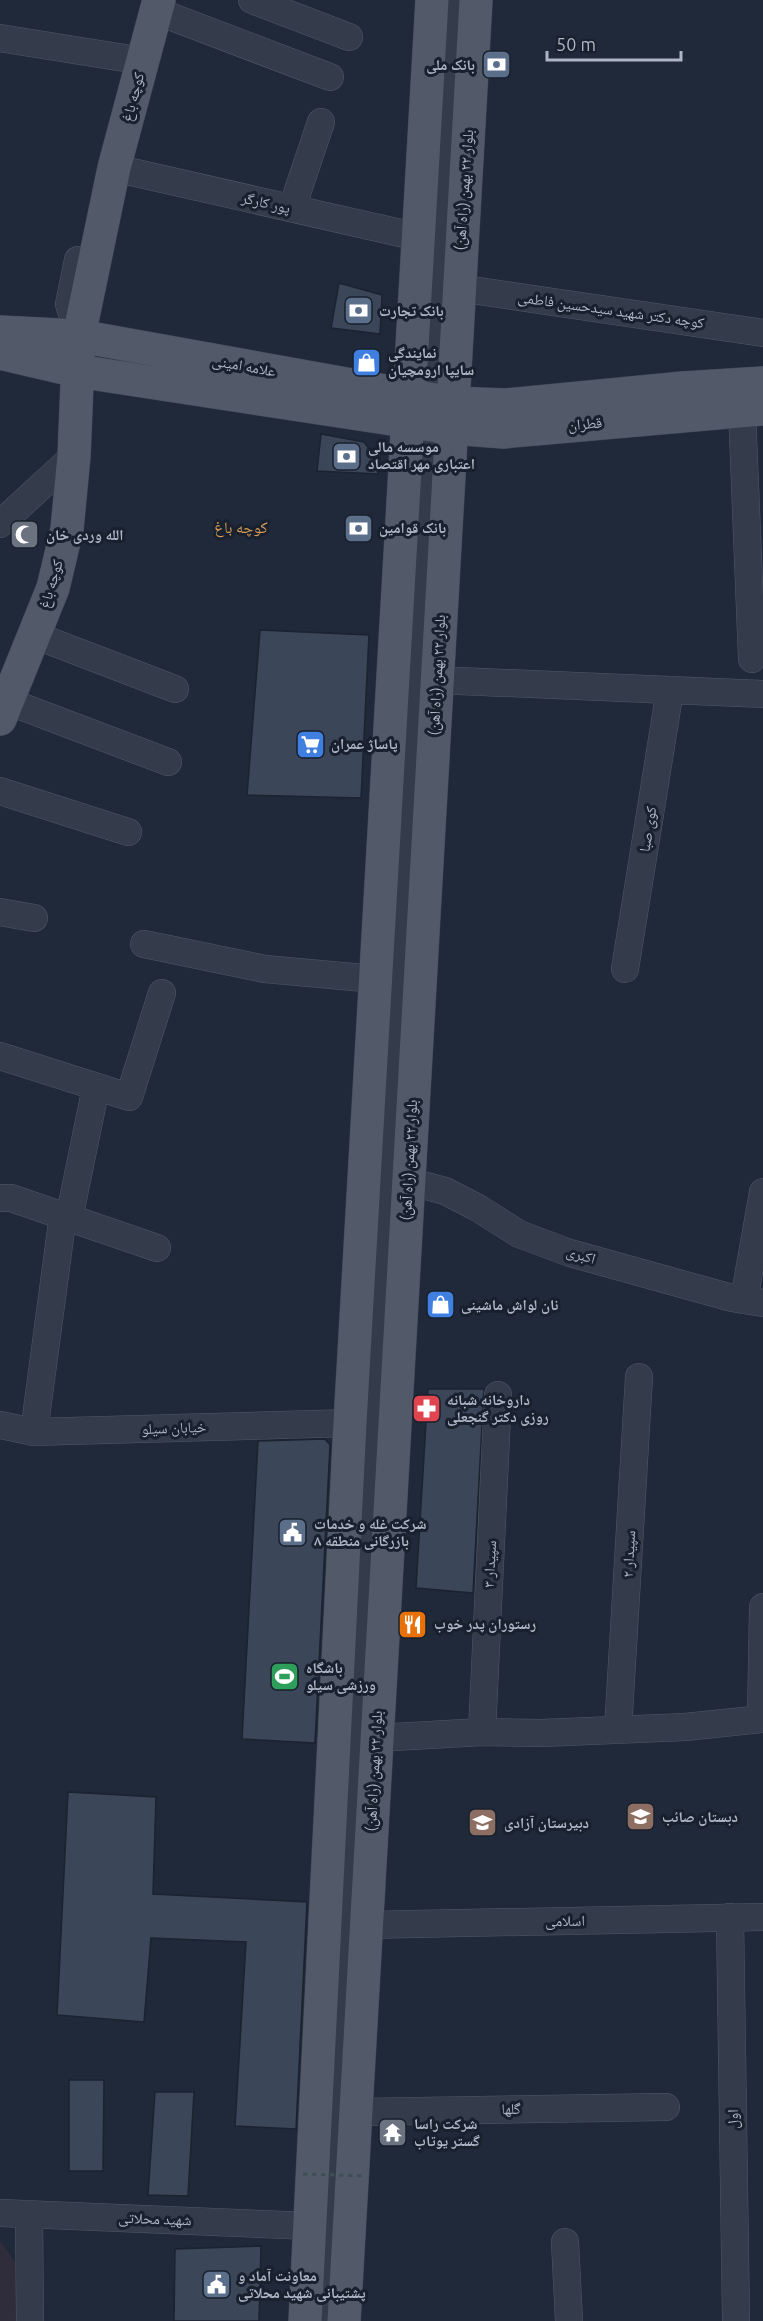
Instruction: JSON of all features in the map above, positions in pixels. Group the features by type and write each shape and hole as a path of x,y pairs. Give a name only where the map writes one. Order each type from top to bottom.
{"main road":[{"name":"بلوار ۲۲ بهمن (راه آهن)","path":"305,2321 310,2226 373,1417 408,1181 436,680 430,412 418,237 432,0"},
{"name":"بلوار ۲۲ بهمن (راه آهن)","path":"344,2321 376,1738 373,1417 375,979 430,412 458,288 476,0"},
{"name":"کوچه باغ","path":"4,710 53,588 67,530 74,456 79,336 135,59 152,4"},
{"name":"علامه امینی","path":"0,332 79,336 430,412"},
{"name":"علامه امینی","path":"0,352 77,370 430,412"},
{"name":"قطران","path":"430,412 684,388 763,383"},
{"name":"قطران","path":"430,412 503,432 753,409"}],"street":[{"path":"252,0 349,36"},
{"path":"322,2321 452,0"},
{"path":"152,4 330,77"},
{"path":"0,38 135,59 99,165 69,304 79,336"},
{"path":"292,208 321,122"},
{"name":"پور کارگر","path":"114,168 418,237"},
{"name":"کوچه دکتر شهید سیدحسین فاطمی","path":"458,288 763,333"},
{"path":"752,659 756,568 753,409"},
{"path":"0,524 74,456"},
{"path":"34,635 175,689"},
{"path":"436,680 763,694"},
{"name":"کوی صبا","path":"626,969 670,690"},
{"path":"4,710 168,762"},
{"path":"0,791 128,832"},
{"path":"0,912 34,918"},
{"path":"144,944 265,969 375,979"},
{"path":"0,1056 129,1097 162,993"},
{"path":"34,1432 63,1215 71,1209 96,1087"},
{"name":"اکبری","path":"408,1181 445,1191 478,1208 519,1234 570,1253 732,1299 754,1301"},
{"path":"754,1301 763,1192"},
{"path":"0,1198 11,1198 157,1248"},
{"name":"سپیدار ۲","path":"618,1730 639,1377"},
{"name":"سپیدار ۳","path":"482,1732 498,1395"},
{"name":"خیابان سیلو","path":"0,1425 34,1432 373,1417"},
{"path":"376,1738 482,1732 542,1733 685,1727 762,1719 763,1607"},
{"name":"اول","path":"730,1917 736,2321"},
{"name":"اسلامی","path":"366,1925 763,1917"},
{"name":"گلها","path":"356,2112 666,2107"},
{"name":"شهید محلاتی","path":"0,2213 310,2226"},
{"path":"29,2214 30,2321"},
{"path":"565,2242 568,2321"}],"path":[{"path":"303,2174 366,2176"}],"shaded area":[{"path":"0,2241 18,2266 18,2321 0,2321"}],"building":[{"name":"بانک تجارت","path":"339,283 382,295 380,334 331,328"},
{"name":"موسسه مالی اعتباری مهر اقتصاد","path":"321,434 364,442 378,461 378,474 317,471"},
{"path":"260,630 369,635 361,798 247,795"},
{"path":"428,1389 484,1389 473,1593 416,1588"},
{"path":"325,1439 330,1445 315,1743 242,1739 258,1441"},
{"path":"68,1792 156,1797 153,1894 307,1902 296,2129 235,2126 246,1942 151,1938 144,2022 57,2015"},
{"path":"69,2080 104,2080 103,2171 69,2171"},
{"path":"155,2092 194,2092 188,2196 148,2195"},
{"name":"معاونت آماد و پشتیبانی شهید محلاتی","path":"261,2246 259,2321 174,2321 175,2249"}],"place":[{"name":"بانک ملی","path":"496,65"},
{"name":"بانک تجارت","path":"358,311"},
{"name":"نمایندگی سایپا ارومچیان","path":"367,362"},
{"name":"موسسه مالی اعتباری مهر اقتصاد","path":"347,456"},
{"name":"بانک قوامین","path":"358,528"},
{"name":"الله وردی خان","path":"25,535"},
{"name":"پاساژ عمران","path":"310,744"},
{"name":"نان لواش ماشینی","path":"440,1305"},
{"name":"داروخانه شبانه روزی دکتر گنجعلی","path":"426,1409"},
{"name":"شرکت غله و خدمات بازرگانی منطقه ۸","path":"293,1533"},
{"name":"رستوران پدر خوب","path":"413,1624"},
{"name":"باشگاه ورزشی سیلو","path":"285,1677"},
{"name":"دبستان صائب","path":"641,1817"},
{"name":"دبیرستان آزادی","path":"483,1823"},
{"name":"شرکت راسا گستر یوتاب","path":"393,2133"},
{"name":"معاونت آماد و پشتیبانی شهید محلاتی","path":"217,2285"}],"district":[{"name":"کوچه باغ","path":"241,527"}]}
